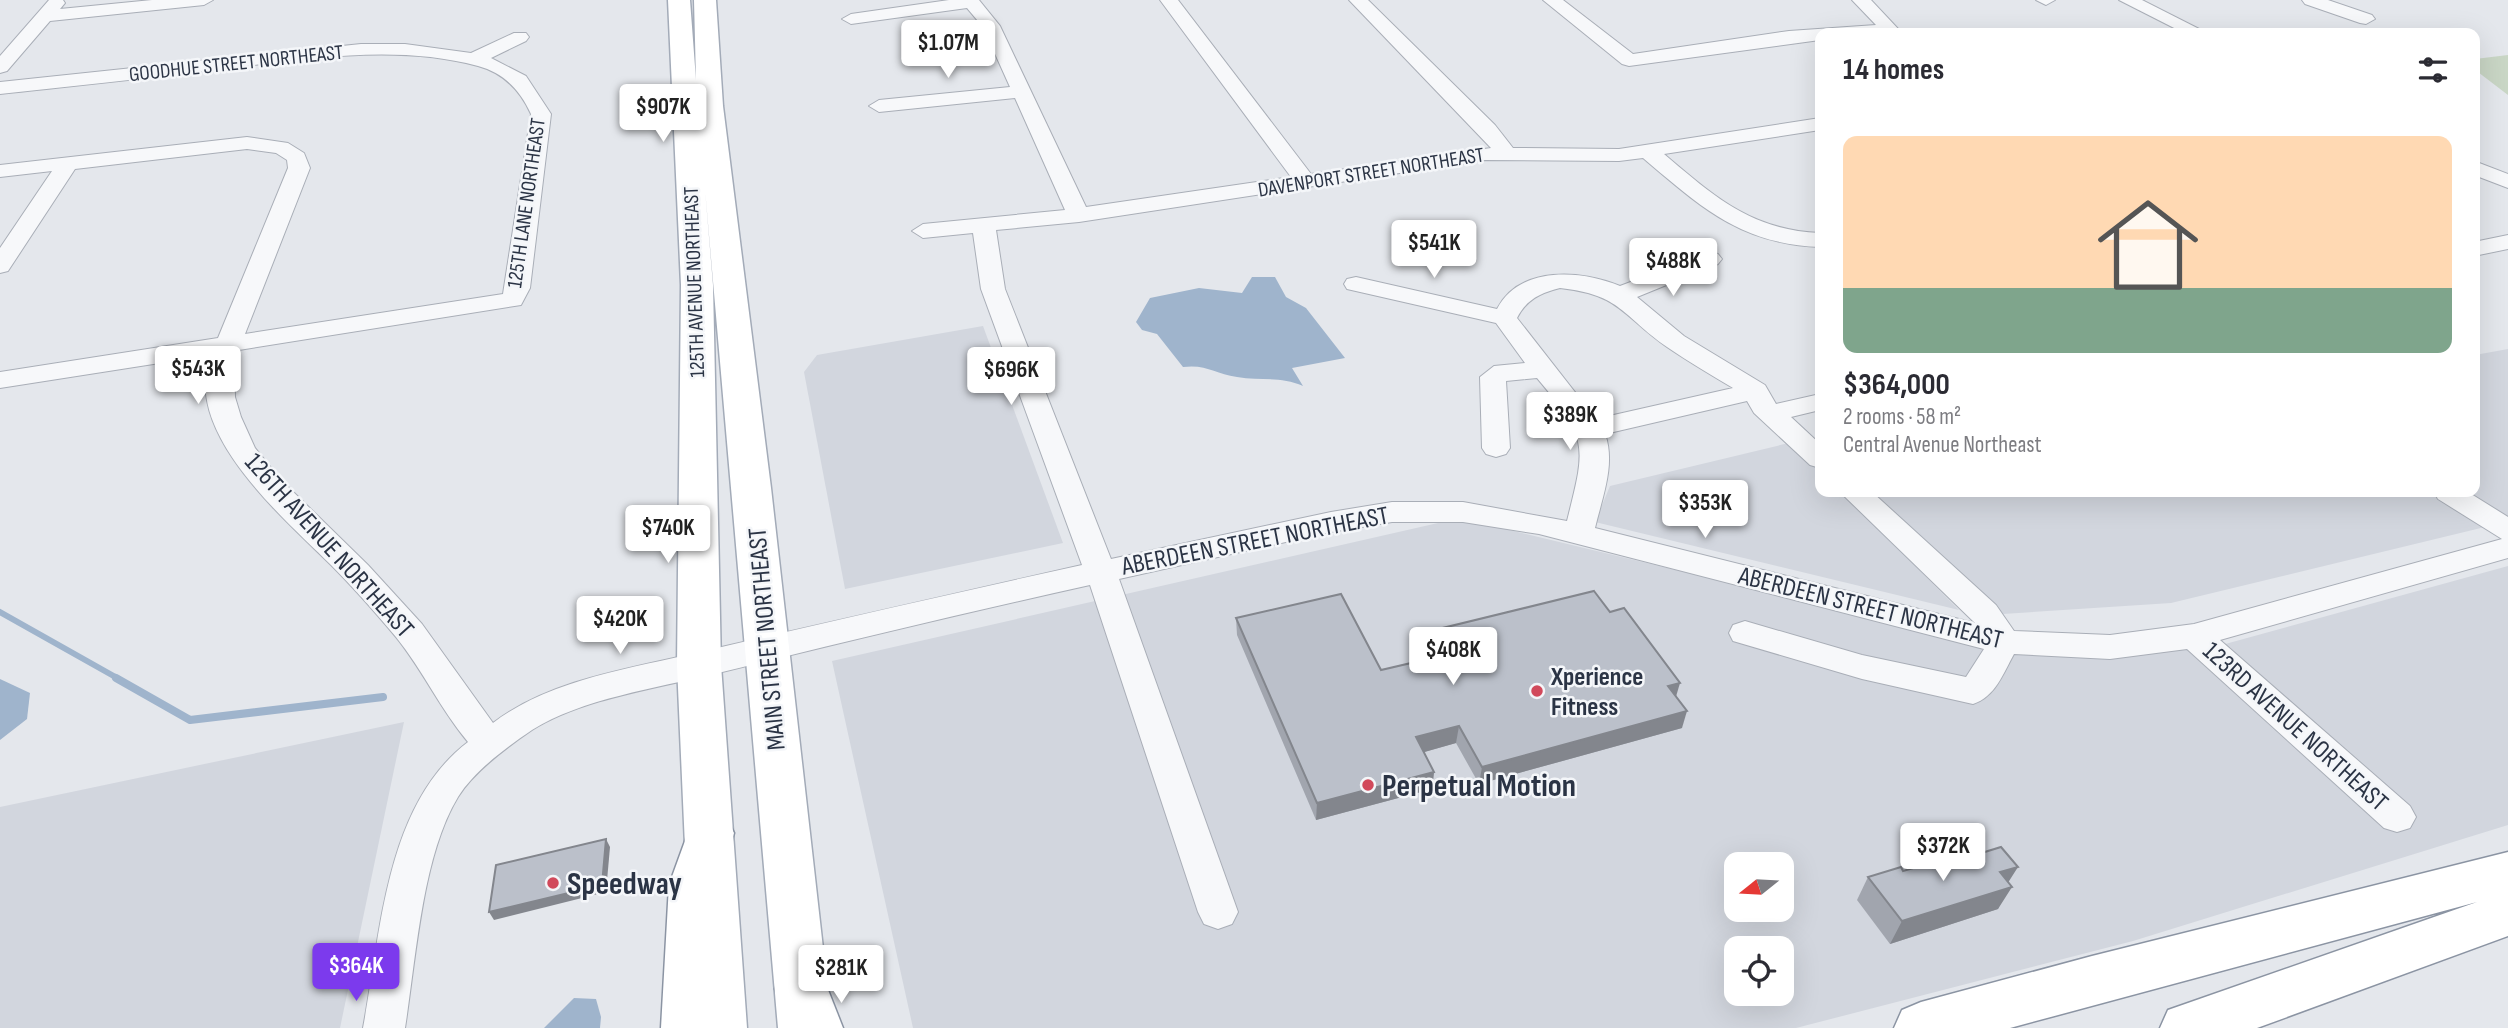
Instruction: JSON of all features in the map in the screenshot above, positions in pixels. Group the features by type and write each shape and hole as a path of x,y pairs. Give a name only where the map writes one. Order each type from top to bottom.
{"main road":[{"name":"125TH AVENUE NORTHEAST","path":"679,0 697,285 699,665"},
{"name":"MAIN STREET NORTHEAST","path":"705,0 710,106 752,488 766,649 808,1015"},
{"path":"699,665 720,1028"},
{"path":"688,1028 694,885 710,833"},
{"path":"1921,1028 2092,980 2508,873"},
{"path":"2188,1028 2508,914"}],"street":[{"path":"0,67 58,0"},
{"path":"44,16 204,0"},
{"path":"1169,0 1306,182"},
{"path":"1359,0 1488,129 1505,152"},
{"path":"1552,0 1629,60 1789,36 1815,35"},
{"path":"1861,0 1888,28"},
{"path":"2128,0 2187,28"},
{"path":"2311,0 2366,19"},
{"path":"852,19 971,1 991,26 1079,215"},
{"path":"472,60 520,37"},
{"name":"GOODHUE STREET NORTHEAST","path":"0,88 342,51 416,52 472,60"},
{"name":"125TH LANE NORTHEAST","path":"229,345 512,300 518,288 541,114 531,92 513,76 472,60"},
{"path":"879,106 1020,92"},
{"name":"DAVENPORT STREET NORTHEAST","path":"923,231 984,227 1079,215 1505,152 1598,157 1815,125"},
{"name":"126TH AVENUE NORTHEAST","path":"0,171 247,143 281,147 297,157 299,168 221,363 218,386 223,409 242,449 259,473 372,589 431,658 468,723 490,742"},
{"path":"1648,151 1726,216 1776,236 1815,240"},
{"path":"0,266 68,163"},
{"path":"2480,170 2508,182"},
{"path":"984,227 993,289 1100,571 1219,912"},
{"path":"2480,248 2508,242"},
{"path":"1620,295 1710,259"},
{"path":"1505,318 1514,300 1537,286 1560,281 1596,285 1620,295 1675,341 1764,402 1815,454"},
{"path":"1356,284 1505,318 1541,370 1579,413 1595,444 1579,534"},
{"path":"0,380 229,345"},
{"path":"1496,448 1493,377 1503,372 1541,370"},
{"path":"1588,429 1764,402 1815,402"},
{"path":"1745,633 1862,667 1973,691 1985,677 2004,642 1984,613 1860,497"},
{"path":"2456,497 2508,531"},
{"name":"ABERDEEN STREET NORTHEAST","path":"384,1028 413,862 422,832 447,784 490,742 520,720 580,695 1100,571 1331,522 1392,512 1463,512 1579,534 2004,642 2110,647 2194,636 2508,548"},
{"name":"123RD AVENUE NORTHEAST","path":"2194,636 2397,817"}],"shaded area":[{"path":"983,326 1063,543 845,589 804,372 817,355"},
{"path":"2508,349 2508,518 2476,497 2480,497 2480,354"},
{"path":"1793,442 1815,464 1815,497 1847,497 1959,610 1595,522 1610,486"},
{"path":"1874,497 2440,497 2485,527 2171,603 2003,614"},
{"path":"1460,518 2012,651 2218,646 2508,566 2508,825 2133,941 1796,1028 913,1028 832,661"},
{"path":"404,722 340,1028 0,1028 0,807"}],"green space":[{"path":"2508,55 2508,95 2480,74 2480,58"}],"water":[{"path":"1252,277 1275,277 1286,297 1306,308 1345,358 1292,368 1303,386 1279,380 1229,376 1205,368 1183,367 1157,334 1142,330 1136,322 1150,298 1199,288 1242,293"},
{"path":"0,679 30,693 27,719 0,740"},
{"path":"574,998 596,999 601,1017 600,1028 544,1028"}],"building":[{"path":"1594,591 1610,612 1624,608 1680,683 1668,686 1687,711 1482,767 1459,726 1416,737 1434,772 1317,803 1236,618 1341,594 1381,670 1428,659 1414,635"},
{"name":"Speedway","path":"606,839 602,885 489,912 496,865"},
{"path":"2001,847 2018,867 2000,872 2012,887 1902,921 1868,877 1901,867 1903,871 1930,863 1933,868"}],"waterway":[{"path":"0,612 119,679"},
{"path":"116,678 190,720 383,697"}],"place":[{"name":"Xperience Fitness","path":"1537,691"},
{"name":"Perpetual Motion","path":"1368,785"},
{"name":"Speedway","path":"553,883"}]}
